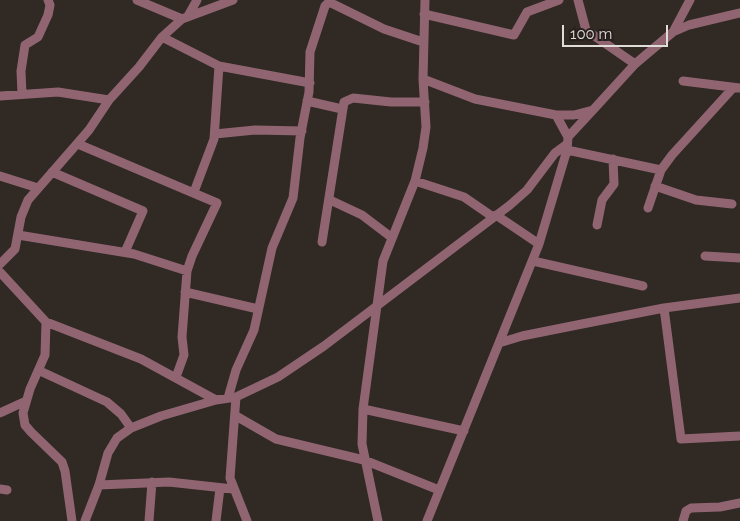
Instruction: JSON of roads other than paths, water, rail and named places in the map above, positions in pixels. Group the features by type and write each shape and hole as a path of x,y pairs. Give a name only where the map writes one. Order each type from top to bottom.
{"street":[{"path":"22,94 21,71 25,45 38,37 48,15 50,5 48,0"},
{"path":"137,0 185,17 233,0"},
{"path":"0,264 15,249 24,209 38,188 78,144 109,100 139,67 162,36 185,17 197,0"},
{"path":"378,521 364,460 362,438 363,409 375,306 383,261 415,181 423,148 426,128 423,79 425,0"},
{"path":"424,14 514,35 527,12 559,0"},
{"path":"578,0 586,30 635,64"},
{"path":"673,32 690,0"},
{"path":"247,521 233,489 229,466 236,416 232,398 236,370 251,341 272,248 293,198 310,83 310,52 327,2 384,29 423,42"},
{"path":"85,521 112,444 131,428 161,416 216,400 232,398 278,378 434,264 527,190 555,153 567,144 593,110 635,64 673,32 689,25 740,13"},
{"path":"162,36 220,66 310,83"},
{"path":"194,192 215,134 220,66"},
{"path":"423,79 475,99 556,115 574,115 593,110"},
{"path":"683,81 736,88"},
{"path":"648,208 661,170 696,126 736,88"},
{"path":"0,96 58,92 109,100"},
{"path":"322,242 344,102 353,98 398,103 425,102"},
{"path":"307,101 342,109"},
{"path":"427,521 539,244 567,144 556,115"},
{"path":"215,134 255,130 302,131"},
{"path":"78,144 215,202 216,206 192,256 187,271 182,337 184,355 176,377"},
{"path":"567,144 613,160 661,170"},
{"path":"597,225 602,200 614,184 613,160"},
{"path":"52,172 142,211 125,252"},
{"path":"0,176 38,188"},
{"path":"415,181 464,197 539,244"},
{"path":"655,186 696,200 732,204"},
{"path":"330,200 362,214 391,237"},
{"path":"18,234 125,252 187,271"},
{"path":"705,256 740,258"},
{"path":"532,261 643,286"},
{"path":"0,272 46,322 114,347 176,377 216,400"},
{"path":"184,292 258,309"},
{"path":"499,344 522,336 664,308 740,298"},
{"path":"664,308 681,439 740,436"},
{"path":"46,322 47,343 40,371 26,401 23,413 25,425 56,455 65,471 72,521"},
{"path":"40,371 107,402 121,414 131,428"},
{"path":"0,412 26,401"},
{"path":"363,409 464,431"},
{"path":"236,416 276,438 364,460 439,490"},
{"path":"99,485 152,482 233,489"},
{"path":"149,521 152,482"},
{"path":"216,521 220,488"},
{"path":"683,521 686,511 691,508 720,507 740,503"}]}
